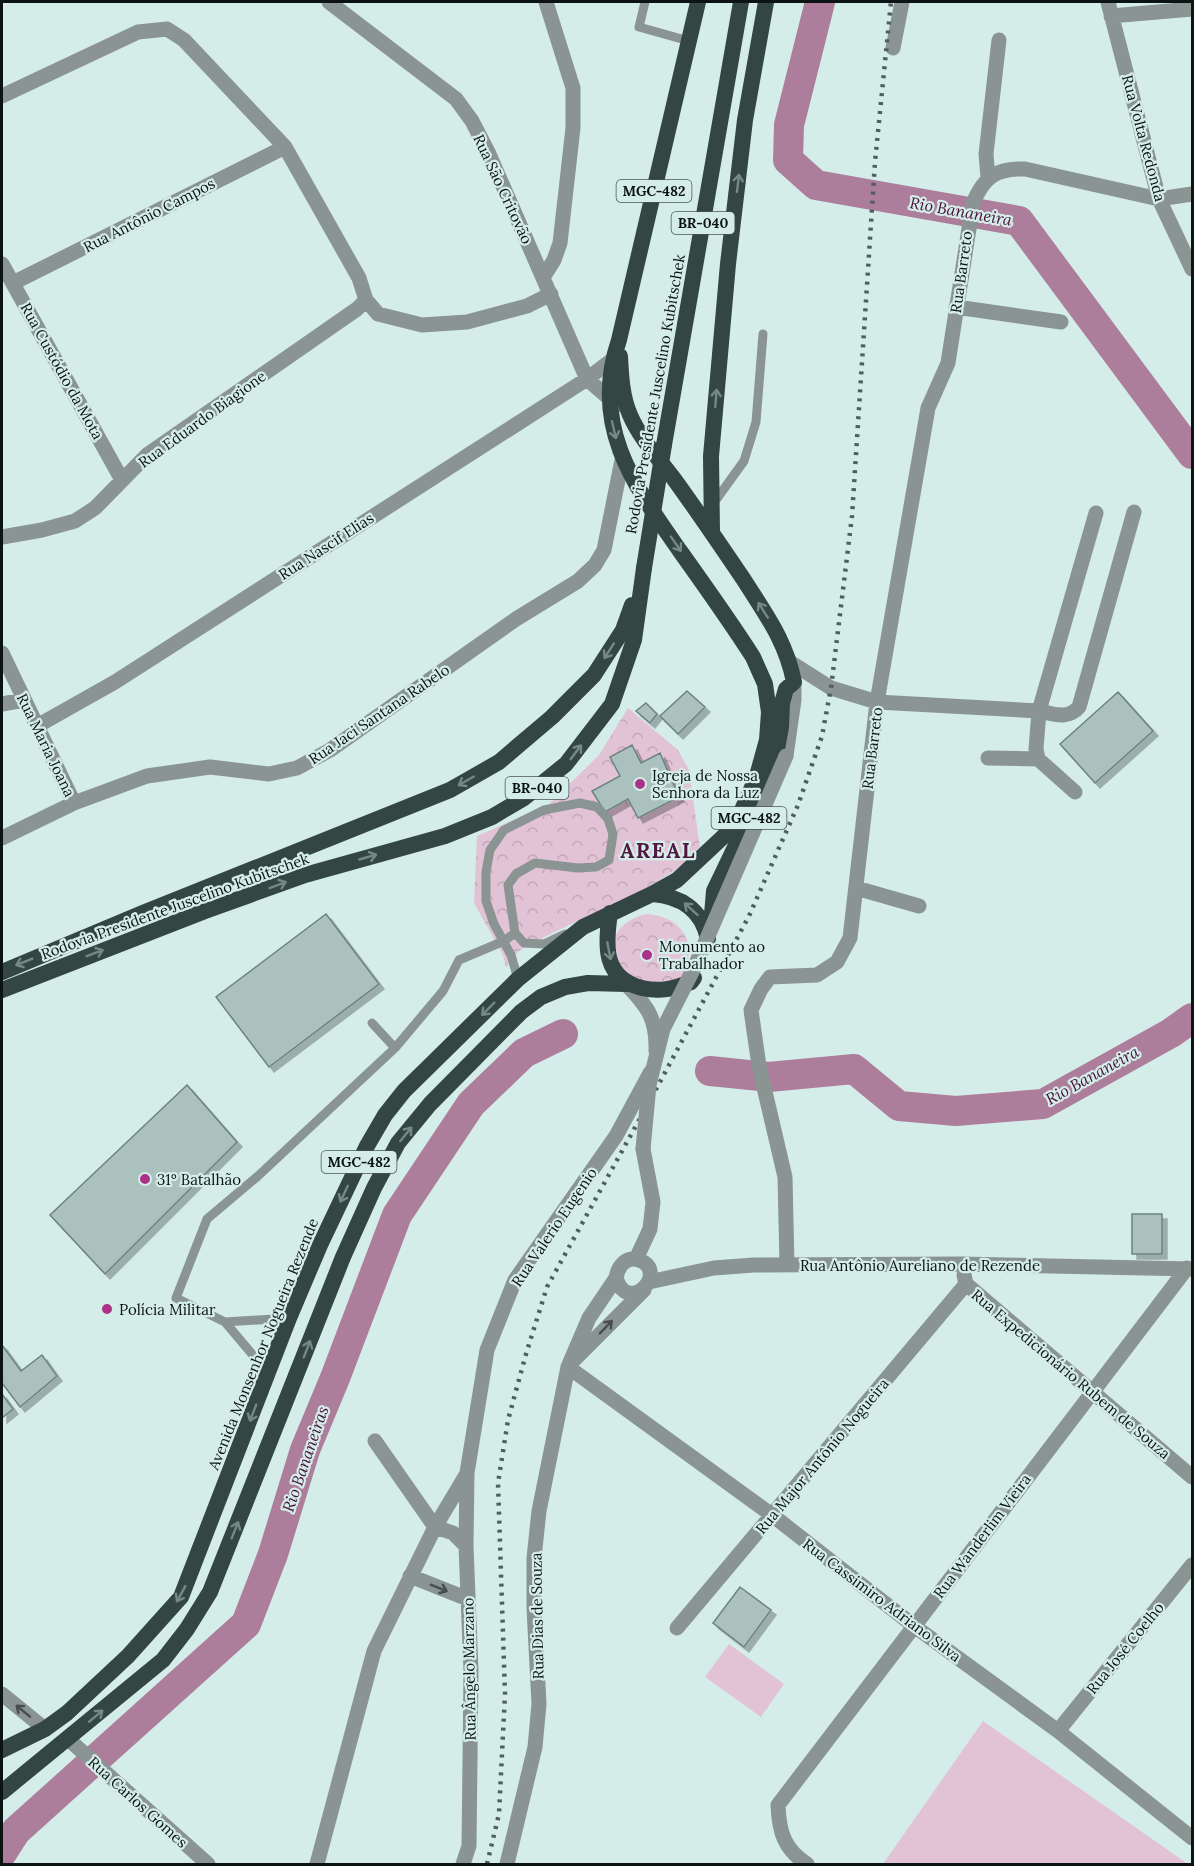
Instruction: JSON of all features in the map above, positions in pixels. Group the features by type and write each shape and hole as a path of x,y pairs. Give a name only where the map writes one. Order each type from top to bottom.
{"highway":[{"path":"689,41 698,2"},
{"name":"Rodovia Presidente Juscelino Kubitschek","path":"2,990 205,911 305,875 445,836 492,817 524,798 566,764 612,704 634,640 664,445 741,2"},
{"path":"712,532 711,456 728,264 746,120 766,2"},
{"name":"MGC-482","path":"689,41 619,340 612,360 609,400 613,430 622,460 646,502 741,638 753,657 765,684"},
{"name":"MGC-482","path":"2,1791 73,1743 163,1660 188,1629 210,1592 342,1257 398,1143 430,1104 521,1012 541,997 565,987 588,983 626,984 663,991 676,989 691,982 710,946 714,891 774,766 790,686 790,662 782,642 712,532 642,436 629,414 622,385 619,340"},
{"path":"646,502 651,486 667,479 675,481"},
{"name":"Rodovia Presidente Juscelino Kubitschek","path":"2,972 154,908 450,790 499,762 552,717 594,675 622,630 643,573"},
{"name":"Avenida Monsenhor Nogueira Rezende","path":"2,1750 45,1729 67,1713 128,1656 181,1597 289,1318 320,1245 367,1146 385,1115 404,1091 518,979 583,927 678,880 724,836 742,810 757,776 767,740 769,712 765,684"},
{"path":"652,894 669,896 685,902 698,914 706,929 710,946"},
{"path":"610,913 607,936 608,954 615,972 626,984"},
{"path":"320,1245 342,1257"},
{"path":"229,1476 253,1486"},
{"path":"2,1791 41,1749 45,1729"}],"street":[{"name":"Rua São Critovão","path":"329,2 456,99 472,121 489,154 587,379 609,400 629,414"},
{"path":"544,276 554,260 560,243 573,128 573,88 546,2"},
{"path":"893,48 902,2"},
{"path":"1110,9 1192,9"},
{"name":"Rua Volta Redonda","path":"1110,9 1158,199 1192,269"},
{"path":"2,96 138,32 166,29 184,40 285,147 359,278 366,300 378,315 422,325 467,322 527,306 551,294"},
{"path":"999,40 986,154 988,178 1010,168 1025,169 1158,199 1192,194"},
{"name":"Rua Antônio Campos","path":"13,283 285,147"},
{"name":"Rua Barreto","path":"787,1264 785,1177 759,1066 751,1010 761,988 770,977 817,975 837,962 850,938 878,702 928,408 948,363 968,223 973,203 978,190 988,178"},
{"name":"Rua Custódio da Mota","path":"2,264 122,480"},
{"name":"Rua Eduardo Biagione","path":"2,537 75,521 95,508 147,455 357,309 366,300"},
{"path":"956,307 1061,322"},
{"name":"Rua Nascif Elias","path":"37,726 125,675 587,379 612,360"},
{"name":"Rua Jaci Santana Rabelo","path":"2,838 74,803 147,776 210,767 268,774 297,768 330,750 516,619 578,581 595,565 604,550 622,460"},
{"path":"790,662 831,687 878,702 1039,711 1064,716 1074,713 1079,707 1134,512"},
{"path":"1075,792 1038,759 1036,749 1039,711 1096,513"},
{"name":"Rua Maria Joana","path":"2,653 74,803"},
{"path":"636,1259 650,1229 653,1202 644,1149 649,1085 663,1029 695,966 786,756 790,722 790,686 765,684"},
{"path":"2,704 24,700"},
{"path":"988,758 1038,759"},
{"path":"856,888 919,906"},
{"name":"Rua Valerio Eugenio","path":"467,1473 487,1350 515,1280 616,1136 655,1063 691,982"},
{"name":"Rua Valerio Eugenio","path":"626,984 647,1006 653,1020 656,1038 655,1063"},
{"path":"568,1367 647,1285 650,1275 648,1267 643,1262 636,1259 622,1264 617,1270 616,1278 624,1290 631,1293 638,1292 647,1285"},
{"name":"Rua Antônio Aureliano de Rezende","path":"647,1285 714,1268 787,1264 1190,1268"},
{"name":"Rua Expedicionário Rubem de Souza","path":"961,1264 966,1284 1192,1477"},
{"name":"Rua Wanderlim Vieira","path":"807,1864 793,1855 779,1828 778,1805 1091,1391 1190,1268"},
{"name":"Rua Dias de Souza","path":"507,1864 535,1747 539,1704 534,1608 537,1523 568,1367 589,1318 616,1278"},
{"name":"Rua Major Antônio Nogueira","path":"677,1628 966,1284"},
{"name":"Rua Cassimiro Adriano Silva","path":"568,1367 772,1515 914,1626 1058,1731 1192,1838"},
{"path":"375,1441 435,1527 453,1533 466,1546"},
{"path":"317,1864 374,1652 435,1527 467,1473"},
{"name":"Rua Ângelo Marzano","path":"463,1864 469,1846 471,1671 466,1546 467,1473"},
{"name":"Rua José Coelho","path":"1058,1731 1192,1565"},
{"path":"410,1576 468,1599"},
{"path":"2,1694 45,1729"},
{"name":"Rua Carlos Gomes","path":"73,1743 208,1864"}],"lane":[{"path":"645,2 639,27 689,41"},
{"path":"712,506 744,461 756,422 763,334"},
{"path":"518,979 511,955 494,924 486,901 486,872 490,850 504,830 544,810 580,803 597,807 608,819 613,834 609,860 596,867 578,868 535,863 516,874 508,885 515,933 524,943 544,944 583,927"},
{"path":"268,1373 225,1322 176,1298 207,1219 258,1176 395,1048 443,991 459,960 504,941 515,933"},
{"path":"372,1023 395,1048"},
{"path":"225,1322 289,1318"}],"green space":[{"path":"628,708 678,750 689,770 700,847 681,866 648,888 519,951 506,967 503,955 474,903 477,836 548,805 599,755"},
{"path":"646,914 660,916 672,922 681,929 686,939 689,949 688,961 675,985 624,982 613,954 612,945 616,933 624,924"},
{"path":"729,1644 784,1684 761,1717 705,1677"},
{"path":"983,1721 1188,1864 883,1864"}],"building":[{"path":"687,691 705,707 678,734 660,716"},
{"path":"1118,692 1153,731 1095,783 1060,744"},
{"path":"646,703 657,714 650,723 636,711"},
{"name":"Igreja de Nossa Senhora da Luz","path":"632,745 641,763 660,753 679,797 638,818 628,799 605,812 592,791 620,776 610,757"},
{"path":"326,914 379,984 269,1067 216,997"},
{"name":"31° Batalhão","path":"187,1085 237,1142 105,1274 50,1215"},
{"path":"1132,1214 1162,1214 1162,1254 1132,1254"},
{"path":"2,1345 21,1371 42,1355 57,1376 20,1407 2,1383"},
{"path":"2,1394 13,1409 2,1418"},
{"path":"740,1587 771,1610 744,1647 713,1623"}],"waterway":[{"name":"Rio Bananeira","path":"820,2 789,125 788,160 816,185 1019,221 1192,454"},
{"name":"Rio Bananeira","path":"710,1071 769,1077 854,1069 899,1106 956,1111 1043,1104 1171,1033 1192,1018"},
{"name":"Rio Bananeiras","path":"2,1853 16,1831 246,1624 273,1554 305,1450 397,1215 471,1104 524,1053 563,1034"}],"railway":[{"path":"487,1864 499,1814 505,1694 498,1483 508,1420 526,1354 547,1287 749,916 798,805 822,736 831,688 852,516 875,162 891,2"}],"place":[{"name":"Igreja de Nossa Senhora da Luz","path":"640,784"},
{"name":"Monumento ao Trabalhador","path":"647,955"},
{"name":"31° Batalhão","path":"145,1179"},
{"name":"Polícia Militar","path":"107,1309"}],"district":[{"name":"AREAL","path":"658,850"}]}
